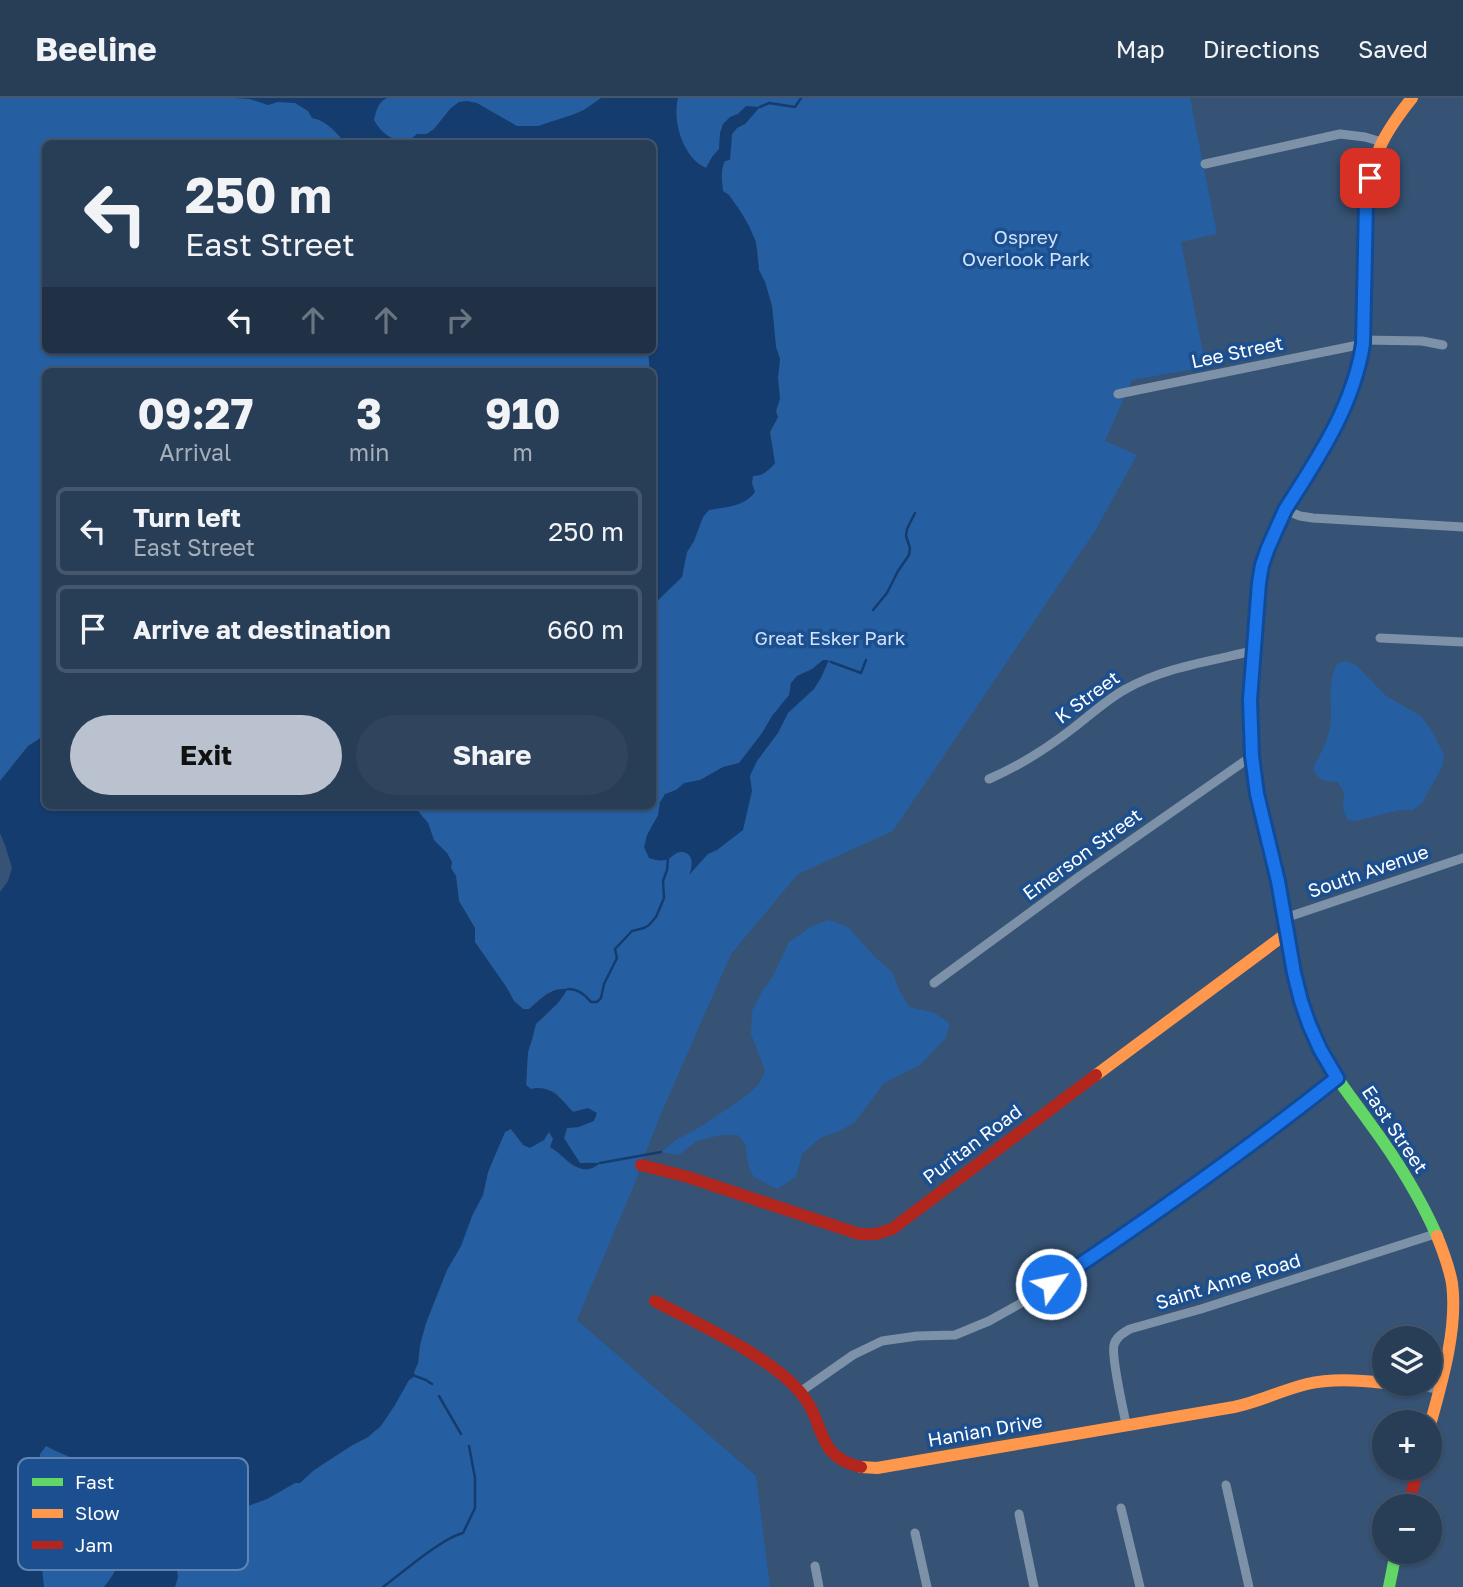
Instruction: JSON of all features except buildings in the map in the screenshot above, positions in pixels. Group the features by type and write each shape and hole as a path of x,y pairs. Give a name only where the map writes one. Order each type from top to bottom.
{"street":[{"name":"East Street","path":"1412,98 1393,121 1373,165 1366,203 1363,342 1356,378 1340,417 1278,523 1262,565 1250,700 1252,756 1257,794 1285,918 1294,973 1309,1024 1337,1078 1386,1145 1419,1202 1444,1254 1458,1310 1442,1380"},
{"path":"1205,164 1340,134 1382,142"},
{"name":"Lee Street","path":"1118,394 1363,342 1422,341 1443,345"},
{"path":"1285,510 1313,518 1463,527"},
{"path":"1380,638 1463,642"},
{"name":"K Street","path":"989,779 1011,770 1037,754 1112,698 1138,683 1189,666 1253,651"},
{"name":"Emerson Street","path":"934,983 1080,876 1252,756"},
{"name":"South Avenue","path":"1285,918 1463,858"},
{"name":"Puritan Road","path":"641,1165 688,1177 859,1234 883,1233 1287,933"},
{"path":"800,1392 853,1355 882,1341 917,1336 955,1335 989,1321 1032,1297 1200,1183 1337,1078"},
{"name":"Saint Anne Road","path":"1126,1424 1113,1353 1115,1340 1130,1329 1435,1234"},
{"name":"Hanian Drive","path":"655,1301 756,1357 786,1379 809,1404 827,1447 835,1457 858,1468 890,1466 1234,1407 1271,1398 1301,1385 1316,1382 1372,1382"},
{"path":"1226,1485 1249,1587"},
{"path":"1121,1508 1140,1587"},
{"path":"1019,1514 1034,1587"},
{"path":"915,1533 927,1587"},
{"path":"1389,1587 1394,1564"},
{"path":"815,1566 819,1587"}],"green space":[{"path":"0,98 234,98 250,99 268,105 278,102 295,103 308,111 312,118 331,128 342,140 42,140 42,354 648,354 650,368 42,368 42,737 28,746 0,781"},
{"path":"601,98 584,110 538,126 517,126 467,101 453,107 432,130 410,140 396,140 387,136 373,120 379,104 384,100"},
{"name":"Great Esker Park","path":"678,98 1190,98 1217,234 1181,242 1206,367 1132,380 1105,441 1137,455 1095,531 893,831 798,874 731,954 660,1116 577,1320 756,1476 770,1587 175,1587 177,1570 248,1570 248,1506 300,1483 314,1470 368,1437 409,1380 415,1376 426,1323 447,1270 461,1246 483,1195 488,1172 505,1132 510,1129 517,1136 549,1131 553,1139 550,1148 573,1167 596,1162 580,1163 564,1139 567,1128 579,1127 587,1108 573,1112 554,1091 531,1089 526,1085 527,1061 536,1023 565,994 547,993 529,1009 523,1009 514,1001 475,942 475,928 459,901 452,862 434,840 428,823 416,809 656,809 656,602 682,577 687,552 703,517 709,510 752,483 771,439 770,432 778,417 776,411 780,399 780,359 776,347 772,306 759,270 758,252 749,226 729,195 723,191 723,165 730,159 732,134 745,124 746,107 723,124 719,149 707,168 692,156 681,138"},
{"path":"1345,661 1356,665 1386,696 1421,716 1444,755 1442,767 1422,803 1413,810 1348,820 1343,809 1344,793 1338,782 1322,780 1313,768 1330,727 1334,670 1338,663"},
{"path":"829,920 848,927 893,973 909,1007 935,1013 950,1024 945,1039 920,1065 884,1083 855,1122 820,1138 802,1154 796,1177 777,1189 754,1177 749,1168 745,1144 738,1135 721,1135 697,1141 679,1155 661,1152 746,1096 759,1084 765,1071 751,1034 752,1011 789,942 812,926"},
{"path":"46,1446 77,1458 39,1458"},
{"path":"42,1570 115,1570 104,1587 44,1587"}],"shaded area":[{"path":"235,98 387,98 379,104 374,120 380,129 396,140 342,140 331,128 312,118 308,111 295,103 278,102 268,105 250,99"},
{"path":"601,98 678,98 678,128 685,148 706,168 719,149 723,124 746,106 760,107 732,134 730,160 723,164 722,179 723,191 741,212 756,242 759,270 772,306 776,347 780,359 780,399 776,411 778,417 770,432 775,463 760,475 753,476 755,492 746,501 709,510 703,517 687,552 682,577 656,602 656,368 650,368 648,354 656,354 656,140 410,140 417,134 427,134 434,129 459,102 477,103 517,126 538,126 584,110"},
{"path":"823,660 831,662 828,662 814,689 788,713 778,733 757,761 750,776 752,791 743,830 708,854 689,875 691,860 688,854 677,853 666,860 649,858 644,847 647,835 665,794 684,783 700,780 723,767 739,763 789,695 791,683 797,676"},
{"path":"42,737 42,809 416,809 428,823 434,840 452,862 459,901 475,928 475,942 514,1001 523,1009 529,1009 551,992 568,989 536,1024 528,1052 526,1085 531,1089 550,1091 573,1112 588,1108 597,1113 594,1121 567,1128 564,1138 580,1163 600,1163 586,1169 574,1165 550,1147 553,1139 549,1132 544,1140 530,1148 523,1145 511,1129 505,1132 488,1172 483,1195 461,1246 447,1270 426,1323 415,1376 409,1380 381,1426 314,1470 300,1483 248,1506 248,1458 75,1458 46,1446 39,1458 18,1458 18,1570 42,1570 44,1587 0,1587 0,892 8,881 12,868 0,833 0,781 28,746"},
{"path":"115,1570 177,1570 178,1577 175,1587 104,1587"}],"waterway":[{"path":"760,107 769,103 795,107 801,98"},
{"path":"873,610 887,593 909,555 906,536 915,513"},
{"path":"831,662 861,673 866,660"},
{"path":"568,989 581,992 591,1002 597,1002 601,998 604,984 617,958 615,949 632,931 644,928 656,917 664,898 663,881 668,859"},
{"path":"600,1163 661,1152"},
{"path":"415,1376 432,1384"},
{"path":"439,1396 461,1434"},
{"path":"383,1587 433,1549 463,1533 475,1508 475,1478 469,1446"}],"traffic: fast":[{"path":"1267,836 1295,976 1311,1030 1336,1076 1406,1177 1437,1236"},
{"path":"1389,1587 1394,1564"}],"traffic: slow":[{"path":"1355,380 1364,322 1364,233 1371,175 1383,140 1412,98"},
{"path":"1096,1075 1287,933"},
{"path":"1434,1410 1448,1355 1453,1318 1452,1283 1437,1236"},
{"path":"861,1467 877,1468 1234,1407 1316,1382 1372,1382"}],"traffic: jam":[{"path":"1267,836 1258,797 1250,731 1255,625 1262,572 1280,521 1330,435 1355,380"},
{"path":"641,1165 688,1177 859,1234 876,1234 892,1229 1096,1075"},
{"path":"655,1301 732,1341 770,1365 786,1378 808,1403 828,1447 835,1455 861,1467"},
{"path":"1411,1494 1415,1480"}],"route":[{"path":"1051,1284 1200,1183 1337,1078 1309,1024 1294,973 1278,881 1257,794 1250,740 1250,700 1262,565 1278,523 1340,417 1359,367 1363,344 1366,203 1370,178"}],"park label":[{"name":"Osprey Overlook Park","path":"1026,248"}]}
